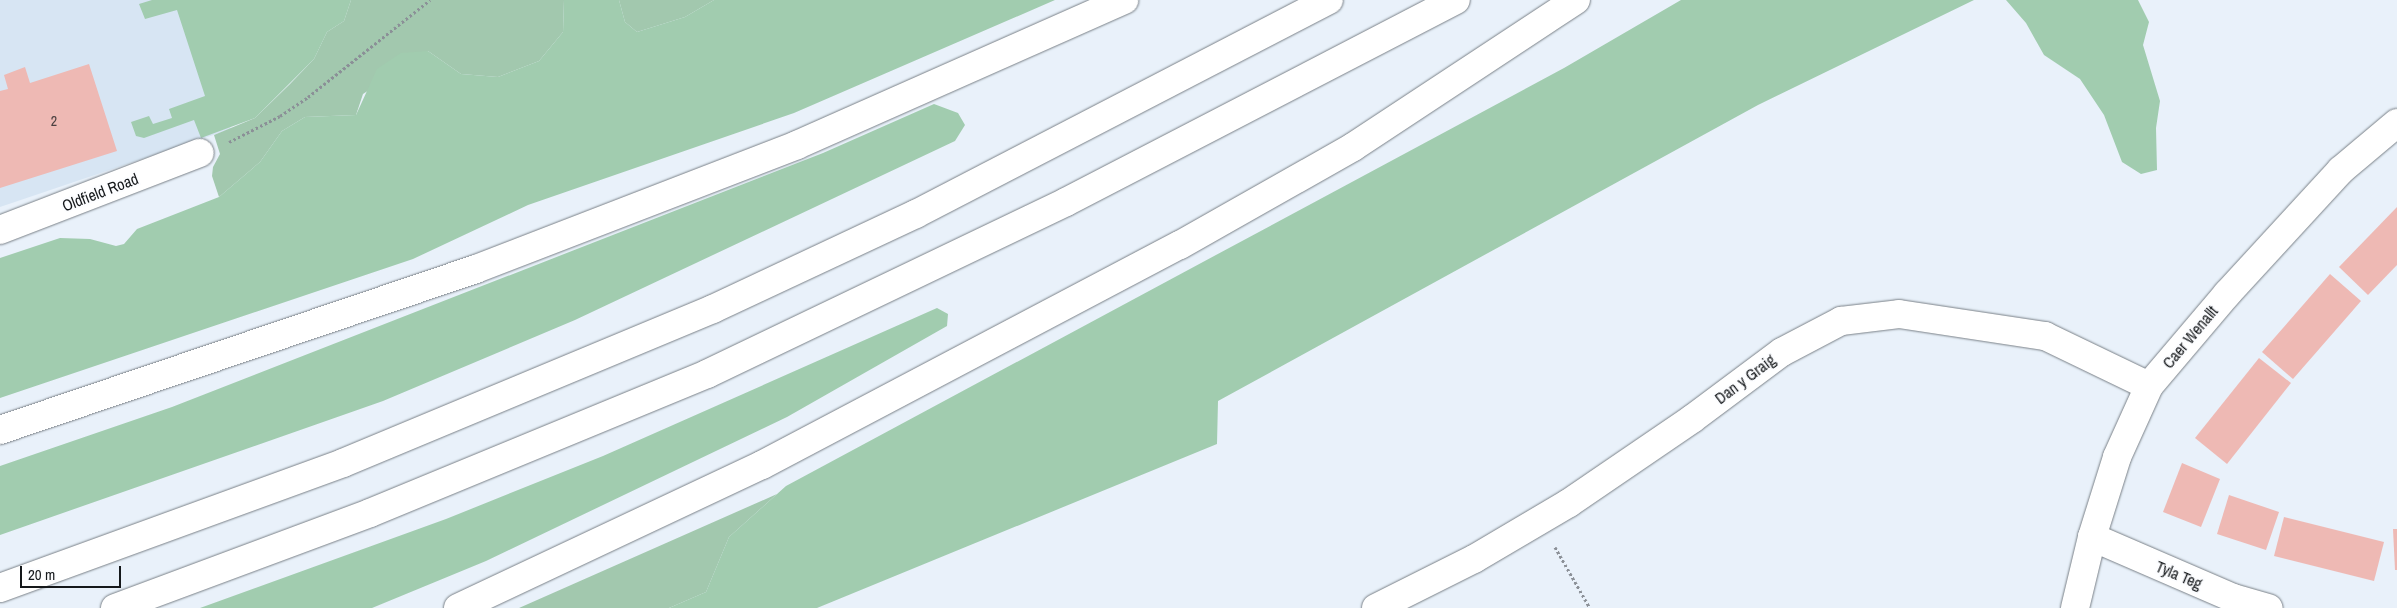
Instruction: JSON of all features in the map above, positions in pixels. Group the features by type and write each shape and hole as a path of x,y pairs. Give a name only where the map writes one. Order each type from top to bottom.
{"main road":[{"path":"0,430 476,269 796,145 1124,0"},
{"path":"0,588 343,463 713,309 916,214 1329,0"},
{"path":"115,608 370,513 707,374 1058,206 1456,0"},
{"path":"458,608 762,465 1180,245 1353,147 1576,0"},
{"name":"Caer Wenallt","path":"2075,608 2092,537 2117,457 2149,386 2227,294 2341,170 2397,122"},
{"name":"Oldfield Road","path":"0,230 200,153"},
{"name":"Dan y Graig","path":"1376,608 1474,560 1539,521 1692,419 1782,352 1841,320 1899,314 2046,336 2149,386"},
{"name":"Tyla Teg","path":"2092,537 2233,598 2269,608"}],"path":[{"path":"200,153 246,135 280,116 430,0"},
{"path":"1539,521 1590,608"}],"shaded area":[{"path":"0,0 186,0 231,129 0,207"}],"green space":[{"path":"152,0 351,0 344,21 327,32 314,59 255,118 201,138 194,120 144,138 136,136 131,122 149,116 153,124 172,118 169,109 205,96 177,10 145,19 139,4"},
{"path":"351,0 564,0 563,32 539,61 498,77 461,74 428,51 363,94 356,115 305,117 282,131 260,162 219,197 212,176 213,167 220,154 214,135 255,118 290,84 314,59 327,32 344,21"},
{"path":"564,0 619,0 625,22 637,32 685,17 714,0 1055,0 794,113 528,205 413,259 0,398 0,258 60,238 90,239 116,246 124,244 137,229 219,197 260,162 282,131 305,117 356,115 377,69 401,53 428,51 461,74 498,77 539,61 563,32"},
{"path":"619,0 714,0 685,17 637,32 625,22"},
{"path":"1681,0 1974,0 1758,105 1218,401 1217,444 817,608 669,608 706,592 729,537 786,486 1564,68"},
{"path":"2006,0 2138,0 2149,22 2143,45 2160,101 2156,128 2157,170 2141,174 2122,162 2104,115 2080,79 2044,55 2026,23"},
{"path":"934,104 958,113 965,125 955,141 575,320 383,401 0,535 0,466 172,407 823,153"},
{"path":"937,308 948,314 947,326 787,417 486,561 372,608 200,608 446,519 603,456"},
{"path":"777,494 729,537 706,592 669,608 519,608"}],"building":[{"path":"89,64 117,151 0,188 0,91 8,89 4,75 25,67 30,83"},
{"path":"2397,207 2397,265 2368,295 2339,267"},
{"path":"2330,274 2361,301 2293,379 2262,352"},
{"path":"2259,358 2291,383 2227,464 2195,438"},
{"path":"2182,463 2220,479 2201,527 2163,512"},
{"path":"2229,495 2279,512 2266,550 2217,534"},
{"path":"2284,517 2384,542 2374,581 2274,556"},
{"path":"2393,529 2397,529 2397,570 2395,570"}]}
